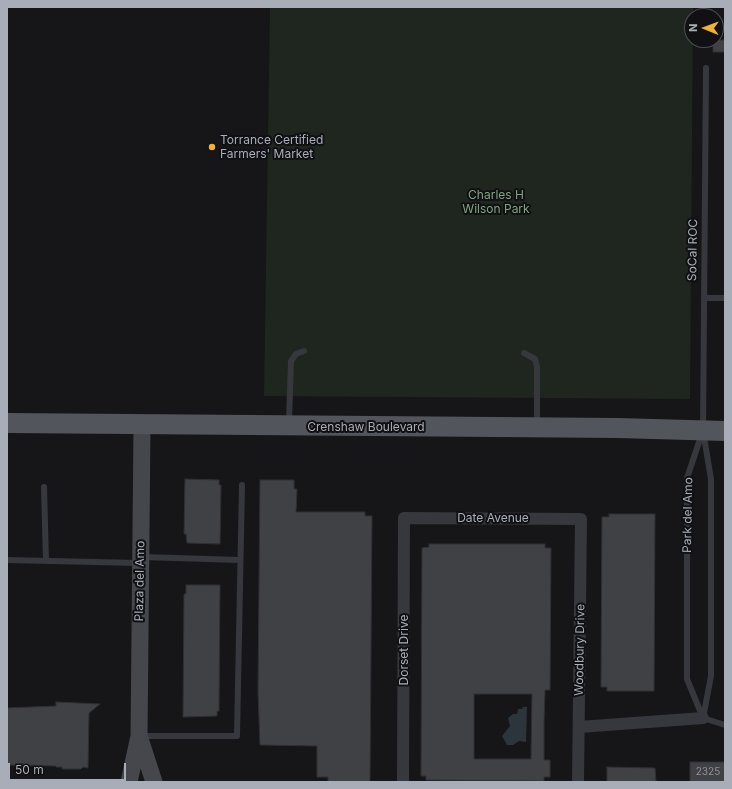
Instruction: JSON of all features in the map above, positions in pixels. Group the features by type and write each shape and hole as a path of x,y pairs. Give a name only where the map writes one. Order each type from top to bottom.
{"main road":[{"name":"Crenshaw Boulevard","path":"7,424 289,427 537,427 725,431"},
{"name":"Plaza del Amo","path":"129,782 139,736 142,426"},
{"name":"Plaza del Amo","path":"139,736 154,782"}],"street":[{"name":"Date Avenue","path":"404,518 581,519"},
{"name":"Dorset Drive","path":"403,782 404,518"},
{"name":"Woodbury Drive","path":"578,782 581,519"},
{"path":"579,727 702,718"}],"lane":[{"name":"SoCal ROC","path":"703,431 706,68"},
{"path":"704,298 725,298"},
{"path":"289,427 291,361 296,354 304,351"},
{"path":"524,353 535,359 537,366 537,427"},
{"name":"Park del Amo","path":"702,718 688,679 687,478 703,431"},
{"name":"Park del Amo","path":"702,718 711,676 711,479 703,431"},
{"path":"139,736 236,736 242,485"},
{"path":"44,487 46,561"},
{"path":"7,560 240,560"},
{"path":"702,718 725,725"}],"green space":[{"name":"Charles H Wilson Park","path":"270,7 693,7 684,8 684,48 693,48 690,399 264,396"}],"shaded area":[{"path":"523,707 527,707 526,742 519,741 513,745 507,745 502,736 510,726 508,718 513,714 517,714 518,709 522,709"}],"building":[{"path":"725,40 725,52 713,52 713,48 724,48"},
{"path":"185,479 219,480 219,485 221,485 220,544 187,543 186,534 184,534"},
{"path":"260,480 294,480 294,489 297,489 296,512 365,512 365,516 372,516 370,782 328,782 328,777 317,777 317,746 260,745 258,692"},
{"path":"609,514 655,514 654,691 607,691 607,687 601,687 602,517 609,517"},
{"path":"429,544 545,544 545,548 551,548 550,690 545,690 544,721 544,760 550,760 550,777 544,777 544,781 426,780 426,776 421,776 422,548 429,547","holes":["474,694 532,694 531,759 474,759"]},
{"path":"186,585 220,585 219,711 217,711 217,716 183,717 184,594 186,594"},
{"path":"56,702 100,704 89,713 88,768 62,769 62,767 56,766 7,765 7,708 56,706"},
{"path":"690,762 725,762 725,782 690,782"},
{"path":"607,767 655,768 656,782 607,782"}],"place":[{"name":"Torrance Certified Farmers' Market","path":"212,147"}]}
